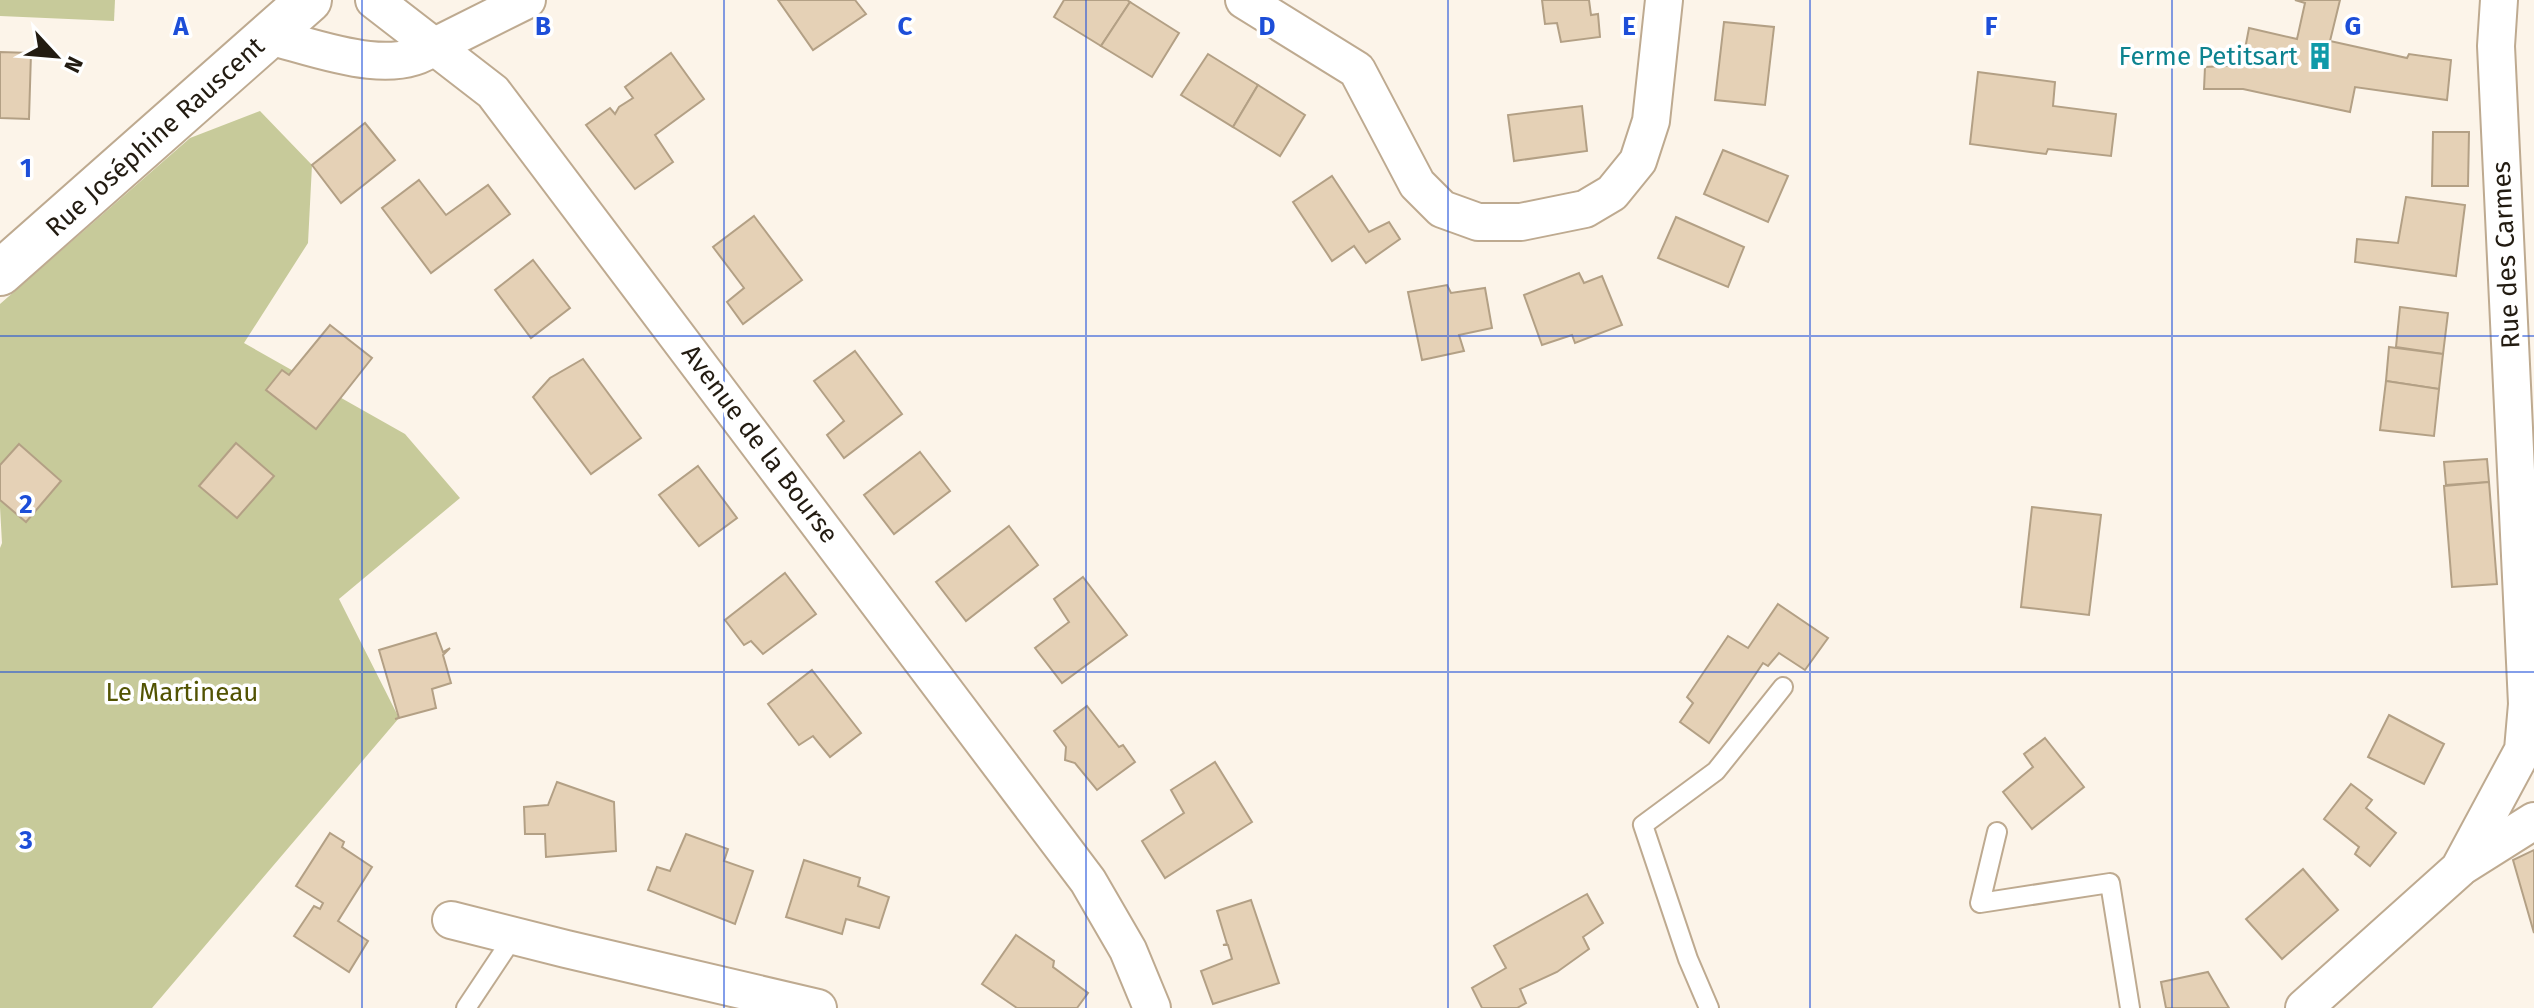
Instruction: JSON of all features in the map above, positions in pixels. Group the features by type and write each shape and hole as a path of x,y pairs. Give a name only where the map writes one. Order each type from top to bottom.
{"street":[{"name":"Rue Joséphine Rauscent","path":"0,273 309,0"},
{"name":"Avenue de la Bourse","path":"374,0 493,92 1088,881 1128,950 1152,1008"},
{"path":"269,36 361,59 402,61 420,57 433,47 527,0"},
{"path":"1244,0 1357,70 1417,184 1442,209 1478,222 1521,222 1585,209 1612,193 1638,161 1651,121 1664,0"},
{"name":"Rue des Carmes","path":"2499,0 2496,46 2526,495 2528,756"},
{"path":"2459,869 2528,756"},
{"path":"2304,1008 2459,869 2534,821"},
{"path":"451,920 818,1008"}],"lane":[{"path":"1709,1008 1688,959 1643,825 1716,771 1783,687"},
{"path":"1997,832 1980,903 2110,883 2130,1008"},
{"path":"466,1008 514,936"}],"green space":[{"path":"0,0 115,0 114,21 0,16"},
{"name":"Le Martineau","path":"260,111 312,165 308,243 244,343 405,434 460,498 339,599 399,718 152,1008 0,1008 0,304 190,138"}],"building":[{"path":"778,0 855,0 866,14 813,50"},
{"path":"1064,0 1130,2 1101,46 1054,17"},
{"path":"1542,0 1589,0 1591,15 1598,14 1600,37 1561,42 1557,23 1545,24"},
{"name":"Ferme Petitsart","path":"2295,0 2340,0 2330,41 2407,58 2409,54 2451,60 2447,100 2355,87 2350,112 2243,89 2204,89 2205,67 2242,65 2249,28 2297,39 2305,3"},
{"path":"1130,2 1179,33 1152,77 1101,46"},
{"path":"1724,22 1774,27 1765,105 1715,100"},
{"path":"0,52 31,53 29,119 0,118"},
{"path":"671,53 704,99 655,135 673,162 635,189 586,125 610,108 615,114 619,107 633,98 625,87"},
{"path":"1208,54 1258,85 1233,127 1181,95"},
{"path":"1978,72 2055,82 2053,106 2116,114 2111,156 2048,149 2046,154 1970,144"},
{"path":"1258,85 1305,115 1280,156 1233,127"},
{"path":"1582,106 1587,151 1514,161 1508,115"},
{"path":"365,123 395,160 341,203 312,165"},
{"path":"2433,132 2469,132 2468,186 2432,186"},
{"path":"1723,150 1788,176 1768,222 1704,194"},
{"path":"1332,176 1369,232 1389,222 1400,239 1366,263 1354,246 1332,261 1293,202"},
{"path":"419,180 446,215 488,185 510,214 431,273 382,208"},
{"path":"2406,197 2465,205 2456,276 2355,262 2357,239 2398,243"},
{"path":"754,216 802,280 743,324 727,302 744,288 713,247"},
{"path":"1676,217 1744,247 1728,287 1658,258"},
{"path":"533,260 570,308 531,338 495,290"},
{"path":"1579,273 1584,283 1602,276 1622,325 1575,343 1572,335 1542,345 1524,295"},
{"path":"1447,285 1451,293 1485,288 1492,328 1459,335 1464,351 1422,360 1408,292"},
{"path":"2400,307 2448,313 2443,354 2396,347"},
{"path":"330,325 372,358 316,429 266,390 282,370 289,375"},
{"path":"2389,347 2443,354 2439,389 2386,381"},
{"path":"855,351 902,414 844,458 827,435 844,421 814,381"},
{"path":"583,359 641,438 591,474 533,397 550,378"},
{"path":"2386,381 2439,389 2434,436 2380,430"},
{"path":"236,443 274,476 237,518 199,486"},
{"path":"19,444 61,481 26,522 0,500 0,465"},
{"path":"920,452 950,491 894,534 864,495"},
{"path":"2487,459 2489,482 2446,485 2444,462"},
{"path":"698,466 737,518 699,546 659,495"},
{"path":"2489,482 2497,584 2452,587 2444,486"},
{"path":"2032,507 2101,515 2089,615 2021,607"},
{"path":"1009,526 1038,565 966,621 936,582"},
{"path":"785,573 816,614 763,654 751,641 744,645 725,620"},
{"path":"1083,577 1127,635 1062,683 1035,648 1069,622 1054,599"},
{"path":"1778,604 1828,638 1805,670 1779,653 1768,666 1763,663 1709,743 1680,722 1693,703 1687,697 1728,636 1748,648"},
{"path":"436,633 443,652 450,648 443,655 451,683 432,689 436,708 399,718 379,650"},
{"path":"812,670 861,733 830,757 813,736 799,745 768,704"},
{"path":"1087,706 1135,762 1097,790 1075,763 1065,760 1066,747 1054,731"},
{"path":"2389,715 2444,744 2424,784 2368,757"},
{"path":"2045,738 2084,787 2032,829 2003,792 2033,767 2024,754"},
{"path":"1215,762 1252,822 1165,878 1142,841 1184,813 1171,790"},
{"path":"557,782 614,802 616,851 546,857 545,834 525,834 524,807 548,805"},
{"path":"2351,784 2372,800 2366,808 2396,833 2370,866 2355,854 2359,847 2324,819"},
{"path":"330,833 344,842 342,847 372,867 338,921 368,941 349,972 294,936 314,906 320,909 323,903 296,886"},
{"path":"686,834 728,849 724,861 753,871 735,924 648,890 657,867 670,871"},
{"path":"2534,850 2534,933 2513,860"},
{"path":"804,860 860,878 858,886 889,897 879,928 846,919 842,934 786,917"},
{"path":"2303,869 2338,910 2282,959 2246,919"},
{"path":"1587,894 1603,923 1583,937 1589,949 1557,972 1520,989 1526,1003 1517,1008 1482,1008 1472,988 1506,968 1494,946"},
{"path":"1251,900 1279,983 1213,1004 1201,971 1232,959 1228,945 1223,945 1227,944 1217,911"},
{"path":"1016,935 1054,961 1053,967 1088,993 1077,1008 1017,1008 982,984"},
{"path":"2208,972 2229,1008 2166,1008 2161,982"}],"place":[{"name":"Ferme Petitsart","path":"2320,56"}]}
